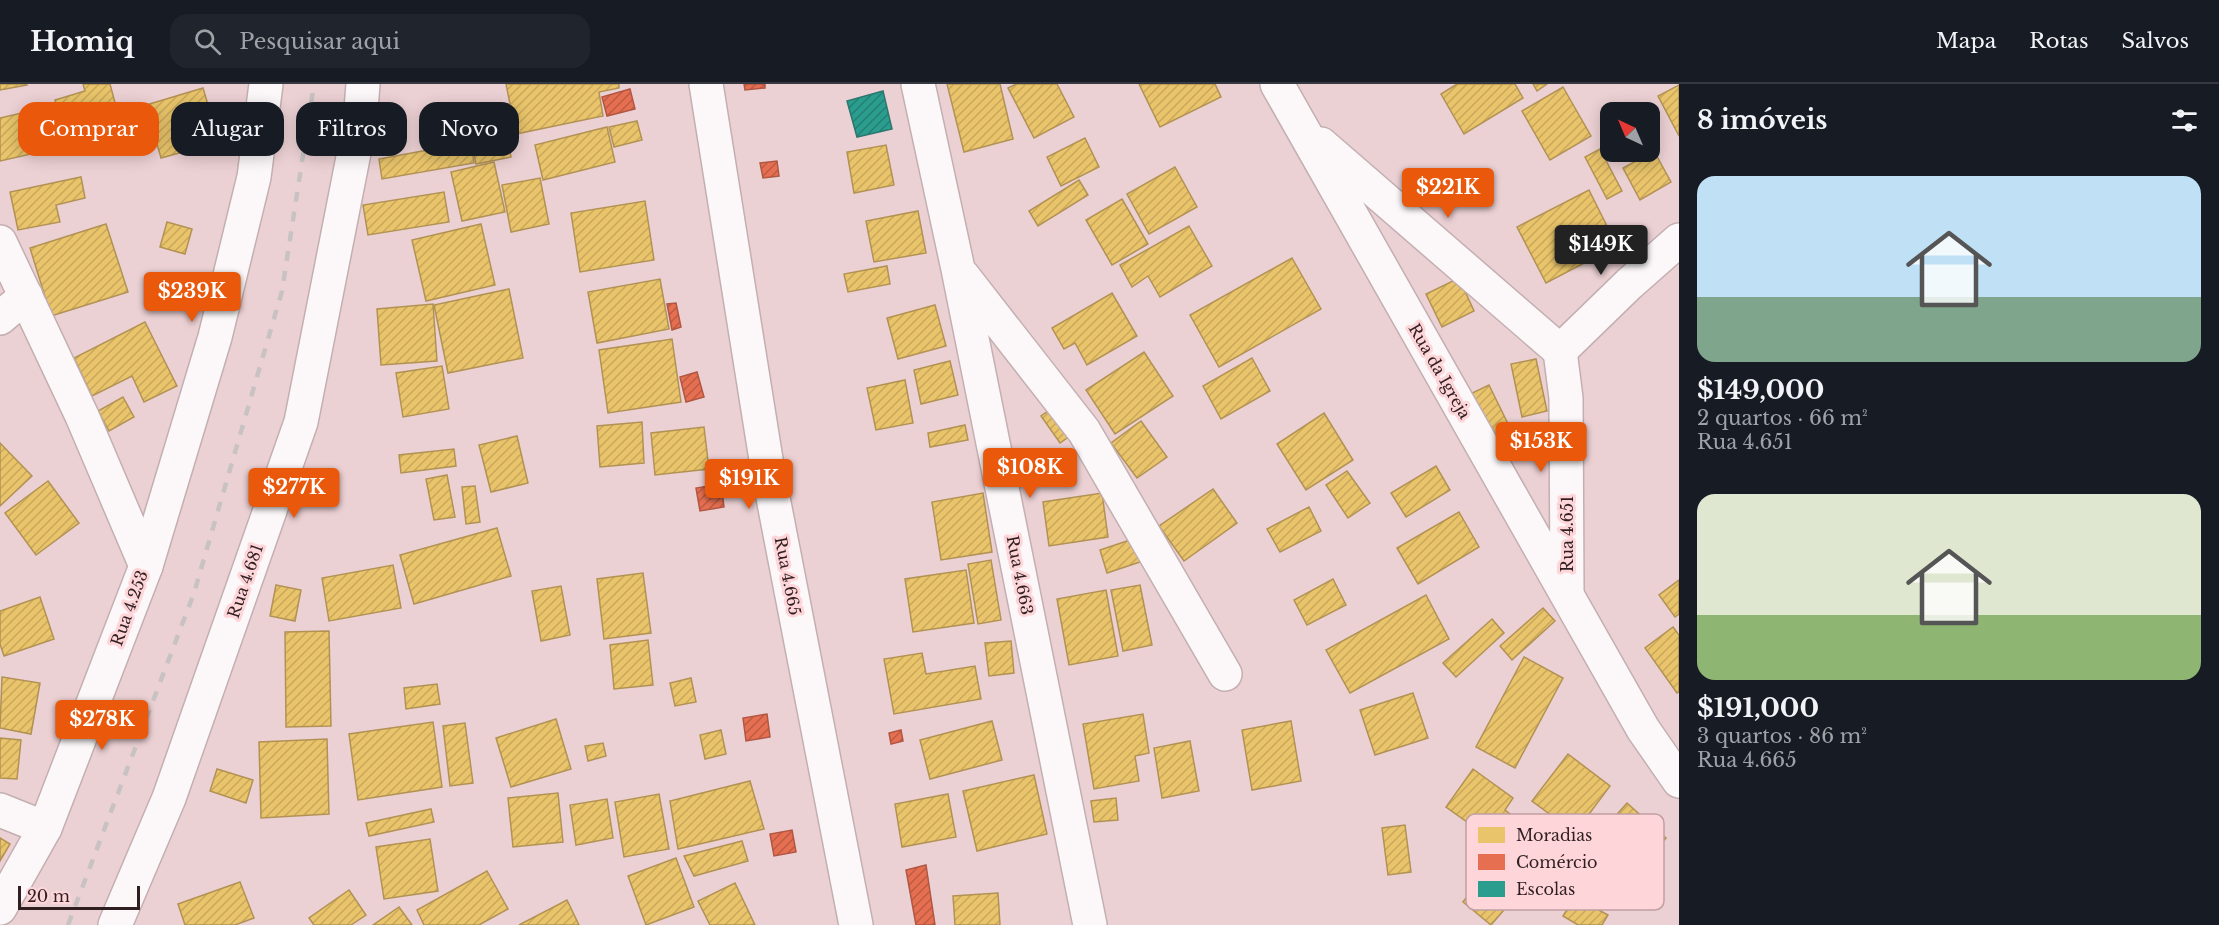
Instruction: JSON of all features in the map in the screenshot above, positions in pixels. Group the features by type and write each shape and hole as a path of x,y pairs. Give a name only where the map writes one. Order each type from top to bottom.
{"street":[{"path":"146,566 215,337 230,279 254,177 266,84"},
{"name":"Rua 4.681","path":"115,925 169,798 301,422 360,122 363,84"},
{"name":"Rua 4.665","path":"706,84 768,472 856,925"},
{"name":"Rua 4.663","path":"918,84 958,269 1090,925"},
{"name":"Rua da Igreja","path":"1277,84 1643,729 1679,781"},
{"path":"1302,129 1560,351 1629,284 1679,240"},
{"name":"Rua 4.253","path":"0,242 82,416 146,566 45,828 0,908"},
{"path":"958,269 1084,431 1225,674"},
{"path":"0,318 26,296"},
{"name":"Rua 4.651","path":"1560,351 1566,398 1567,593"},
{"path":"0,810 45,828"}],"building: Moradias":[{"path":"0,84 26,84 27,85 0,90"},
{"path":"83,84 110,84 115,102 56,102 55,100 85,91"},
{"path":"506,84 619,84 619,88 599,92 603,116 519,133 519,102 510,102"},
{"path":"947,84 1000,84 1013,139 964,152"},
{"path":"1016,84 1057,84 1074,117 1034,138 1008,88"},
{"path":"1139,84 1215,84 1221,97 1160,127"},
{"path":"1457,84 1515,84 1523,98 1464,134 1441,94"},
{"path":"1533,84 1547,84 1537,91"},
{"path":"1679,85 1679,136 1658,96"},
{"path":"1563,87 1591,136 1550,160 1522,111"},
{"path":"203,88 207,102 171,102 171,155 161,158 159,102 156,102"},
{"path":"18,114 18,156 22,156 0,161 0,118"},
{"path":"637,121 642,140 614,147 609,127"},
{"path":"607,127 615,162 543,180 535,145"},
{"path":"1085,138 1099,167 1061,186 1047,157"},
{"path":"886,145 894,185 854,193 847,152"},
{"path":"1600,149 1600,162 1607,162 1622,191 1607,199 1585,157"},
{"path":"419,152 419,156 473,156 474,163 382,179 379,159 407,156 407,154"},
{"path":"474,156 511,156 511,157 476,164"},
{"path":"494,162 505,212 462,221 451,172"},
{"path":"1634,162 1660,162 1671,182 1640,200 1623,168"},
{"path":"1175,167 1197,207 1149,234 1127,194"},
{"path":"81,177 85,198 56,205 60,222 18,230 10,192"},
{"path":"540,178 549,224 511,232 502,185"},
{"path":"1079,180 1088,195 1038,226 1029,211"},
{"path":"1589,190 1617,246 1546,283 1517,227"},
{"path":"444,192 449,222 368,235 363,205"},
{"path":"1122,199 1148,244 1112,265 1086,220"},
{"path":"645,201 654,260 580,272 571,213"},
{"path":"918,211 926,253 874,262 866,221"},
{"path":"167,222 192,229 185,254 160,247"},
{"path":"106,224 128,292 51,316 30,248"},
{"path":"481,224 495,285 426,301 412,240"},
{"path":"1189,226 1212,266 1160,297 1148,276 1132,287 1120,265"},
{"path":"1292,258 1321,309 1219,367 1190,315"},
{"path":"887,266 890,284 848,292 844,274"},
{"path":"1459,278 1474,311 1442,327 1426,294"},
{"path":"660,279 669,329 597,343 588,292"},
{"path":"509,289 523,358 448,373 434,305"},
{"path":"1112,293 1137,336 1087,365 1075,343 1064,349 1052,328"},
{"path":"433,304 437,361 381,365 377,309"},
{"path":"935,305 946,346 898,359 887,318"},
{"path":"145,322 177,386 144,402 132,376 92,396 74,358"},
{"path":"672,339 681,402 608,413 599,350"},
{"path":"1144,352 1173,396 1115,434 1086,390"},
{"path":"1252,358 1270,391 1221,419 1203,386"},
{"path":"1536,359 1547,411 1522,417 1511,364"},
{"path":"950,361 958,395 921,404 914,370"},
{"path":"442,366 449,409 403,417 396,373"},
{"path":"905,380 913,423 876,430 867,388"},
{"path":"1489,385 1511,430 1492,440 1470,394"},
{"path":"123,397 134,417 109,431 98,411"},
{"path":"1055,406 1074,433 1060,443 1041,416"},
{"path":"1324,413 1353,460 1306,490 1277,444"},
{"path":"1141,421 1167,457 1137,478 1111,443"},
{"path":"642,422 644,463 600,467 597,426"},
{"path":"965,425 968,440 930,447 928,433"},
{"path":"704,427 709,469 655,475 651,433"},
{"path":"517,436 528,483 491,492 479,445"},
{"path":"0,443 32,476 0,506"},
{"path":"454,449 456,466 401,473 399,455"},
{"path":"1436,466 1450,490 1406,517 1391,493"},
{"path":"1347,471 1370,503 1348,518 1326,485"},
{"path":"447,475 455,517 434,520 426,479"},
{"path":"48,481 79,523 36,555 5,513"},
{"path":"475,486 480,522 466,524 462,487"},
{"path":"1213,489 1237,523 1184,561 1159,526"},
{"path":"983,493 992,552 941,560 932,502"},
{"path":"1102,493 1108,537 1049,546 1043,502"},
{"path":"1309,507 1321,531 1280,552 1267,529"},
{"path":"1459,512 1479,547 1418,584 1397,548"},
{"path":"497,528 511,576 414,604 400,555"},
{"path":"1133,539 1140,562 1107,573 1100,550"},
{"path":"991,560 1001,620 978,624 968,564"},
{"path":"393,565 401,608 329,621 322,578"},
{"path":"966,570 974,623 913,632 905,579"},
{"path":"643,573 651,633 604,639 597,579"},
{"path":"1333,579 1346,605 1307,625 1294,600"},
{"path":"1679,580 1679,614 1675,617 1659,595"},
{"path":"276,585 301,590 295,621 270,616"},
{"path":"1140,585 1152,645 1123,651 1111,590"},
{"path":"561,586 570,635 541,641 532,591"},
{"path":"1106,590 1118,656 1069,665 1057,599"},
{"path":"1426,595 1449,639 1350,693 1326,650"},
{"path":"40,597 54,639 4,656 0,644 0,611"},
{"path":"1543,608 1555,621 1512,660 1500,646"},
{"path":"1492,619 1504,633 1456,677 1443,663"},
{"path":"1673,627 1679,635 1679,692 1677,693 1645,648"},
{"path":"329,631 331,726 286,727 285,632"},
{"path":"648,640 653,685 614,689 610,645"},
{"path":"1011,641 1014,673 989,676 985,643"},
{"path":"922,653 926,674 975,666 981,699 894,714 884,659"},
{"path":"1524,657 1563,678 1515,768 1476,747"},
{"path":"2,677 40,683 31,734 0,728"},
{"path":"691,678 696,702 675,706 670,683"},
{"path":"437,684 440,704 406,709 404,688"},
{"path":"1413,693 1428,738 1375,755 1360,710"},
{"path":"1143,714 1149,753 1135,756 1139,781 1094,789 1083,724"},
{"path":"556,719 571,769 511,787 496,738"},
{"path":"992,721 1002,760 930,779 920,740"},
{"path":"1291,721 1301,781 1252,790 1242,730"},
{"path":"433,722 442,787 358,800 349,734"},
{"path":"465,723 473,783 450,786 443,726"},
{"path":"721,730 726,754 705,759 700,735"},
{"path":"0,738 21,740 17,779 0,778"},
{"path":"327,739 329,814 261,818 259,742"},
{"path":"1190,741 1199,791 1162,798 1154,748"},
{"path":"603,743 606,756 588,761 585,746"},
{"path":"1568,754 1610,786 1589,814 1549,814 1532,801"},
{"path":"217,769 253,780 246,803 210,791"},
{"path":"1473,769 1513,798 1505,810 1510,814 1466,814 1466,821 1446,807"},
{"path":"1034,775 1047,834 977,851 963,791"},
{"path":"750,781 764,829 678,849 670,801"},
{"path":"558,793 563,842 513,847 508,798"},
{"path":"659,794 669,849 624,857 615,802"},
{"path":"948,794 956,837 902,847 895,804"},
{"path":"1116,798 1118,820 1094,822 1091,801"},
{"path":"607,799 613,838 576,845 570,805"},
{"path":"1627,803 1639,814 1617,814"},
{"path":"431,809 434,822 369,836 366,823"},
{"path":"1405,825 1411,872 1388,875 1382,828"},
{"path":"0,838 10,844 0,861"},
{"path":"430,839 438,891 384,899 376,847"},
{"path":"742,841 748,861 694,876 684,856"},
{"path":"676,858 694,907 646,925 628,876"},
{"path":"487,871 508,909 479,925 424,925 417,910"},
{"path":"240,882 254,918 235,925 185,925 178,904"},
{"path":"735,883 755,925 710,925 698,901"},
{"path":"349,890 366,915 351,925 314,925 309,918"},
{"path":"998,893 1000,925 955,925 953,896"},
{"path":"567,900 579,925 519,925"},
{"path":"399,907 412,925 373,925"},
{"path":"1473,910 1504,910 1491,925"},
{"path":"1567,910 1599,910 1608,915 1602,925 1578,925 1563,916"}],"building: Comércio":[{"path":"744,84 765,84 765,88 745,90"},
{"path":"630,89 635,109 607,116 602,97"},
{"path":"777,161 779,176 763,178 760,163"},
{"path":"676,303 681,327 672,330 667,304"},
{"path":"697,372 704,397 686,402 680,377"},
{"path":"721,484 724,507 700,511 696,488"},
{"path":"767,714 770,737 746,741 743,718"},
{"path":"901,730 903,741 891,744 889,733"},
{"path":"792,830 796,852 774,856 770,834"},
{"path":"926,865 935,925 916,925 906,870"}],"building: Escolas":[{"path":"883,91 892,129 857,137 847,101"}],"railway":[{"path":"68,925 194,593 282,291 314,84"}]}
